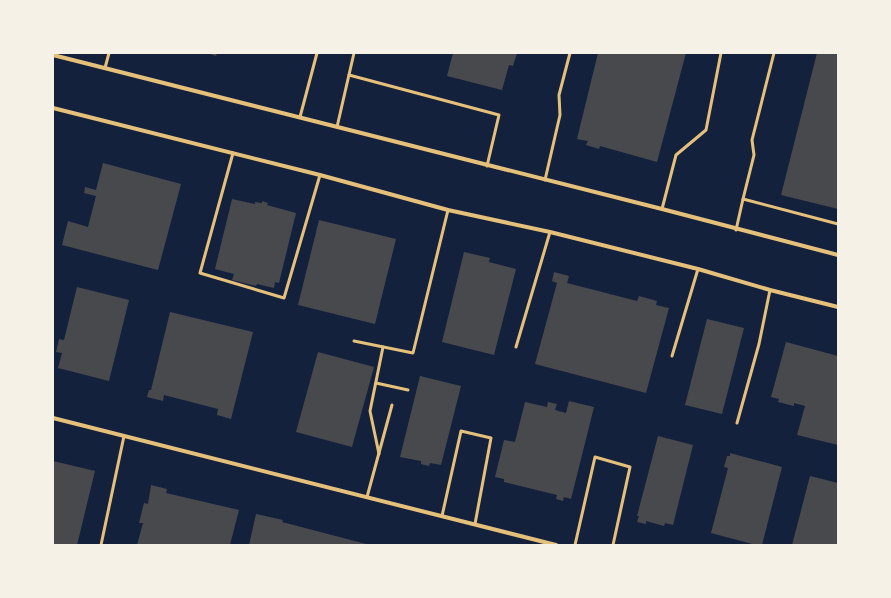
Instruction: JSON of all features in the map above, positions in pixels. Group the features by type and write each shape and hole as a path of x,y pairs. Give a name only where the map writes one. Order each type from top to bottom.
{"street":[{"path":"53,55 487,166 662,209 838,256"},
{"path":"53,108 320,175 448,210 550,232 698,269 770,290 838,307"},
{"path":"53,418 556,545"}],"lane":[{"path":"105,68 109,53"},
{"path":"300,118 317,53"},
{"path":"337,127 354,53"},
{"path":"545,180 560,114 559,95 570,53"},
{"path":"662,209 676,155 706,130 721,53"},
{"path":"736,230 754,155 752,140 774,53"},
{"path":"349,75 499,115 487,166"},
{"path":"233,153 200,273 284,298 320,175"},
{"path":"743,198 838,224"},
{"path":"354,341 413,353 448,210"},
{"path":"516,347 550,232"},
{"path":"672,356 698,269"},
{"path":"737,423 759,344 770,290"},
{"path":"379,454 370,411 383,347"},
{"path":"376,383 408,390"},
{"path":"367,497 392,405"},
{"path":"442,516 461,431 492,438 475,524"},
{"path":"101,545 124,436"},
{"path":"575,545 595,457 630,467 613,545"}],"building":[{"path":"207,53 217,53 216,56"},
{"path":"453,53 517,53 513,66 509,65 502,90 447,76"},
{"path":"598,53 686,53 657,162 600,146 599,149 586,145 588,141 577,139"},
{"path":"817,53 838,53 838,209 781,195"},
{"path":"103,163 181,184 158,270 62,245 68,221 88,227 96,196 84,193 85,187 96,190"},
{"path":"232,199 255,204 255,202 262,203 262,201 268,203 267,205 296,213 279,283 275,282 274,288 257,284 256,286 232,280 234,274 215,269"},
{"path":"319,220 396,239 375,324 298,305"},
{"path":"464,252 490,258 489,262 516,269 494,355 442,342"},
{"path":"554,272 569,276 567,283 637,301 639,296 657,301 656,305 669,308 646,393 535,364 557,283 552,281"},
{"path":"77,287 129,300 109,381 58,368 62,353 56,352 59,339 64,340"},
{"path":"170,312 253,332 231,419 217,415 218,409 164,395 163,401 147,397 149,390 151,390"},
{"path":"707,319 744,328 722,414 685,405"},
{"path":"786,342 838,356 838,445 797,435 805,406 794,403 794,406 778,402 779,399 771,397"},
{"path":"318,352 374,367 352,447 296,432"},
{"path":"420,376 461,386 441,465 430,463 429,466 421,464 421,461 400,457"},
{"path":"569,401 594,407 571,499 564,497 563,501 556,499 557,495 504,482 504,479 495,477 504,440 515,442 525,402 547,407 548,402 557,404 555,410 566,413"},
{"path":"658,436 693,445 673,525 665,523 664,526 646,521 646,524 637,522 639,516 637,516"},
{"path":"730,453 782,467 762,545 756,545 711,533 728,468 724,467 727,456 730,456"},
{"path":"53,461 95,471 77,545 53,545"},
{"path":"810,476 838,483 838,545 792,545"},
{"path":"151,485 167,489 166,493 239,510 230,545 137,545 143,523 139,523 144,503 148,504"},
{"path":"256,514 283,520 282,522 370,545 249,545"}]}
